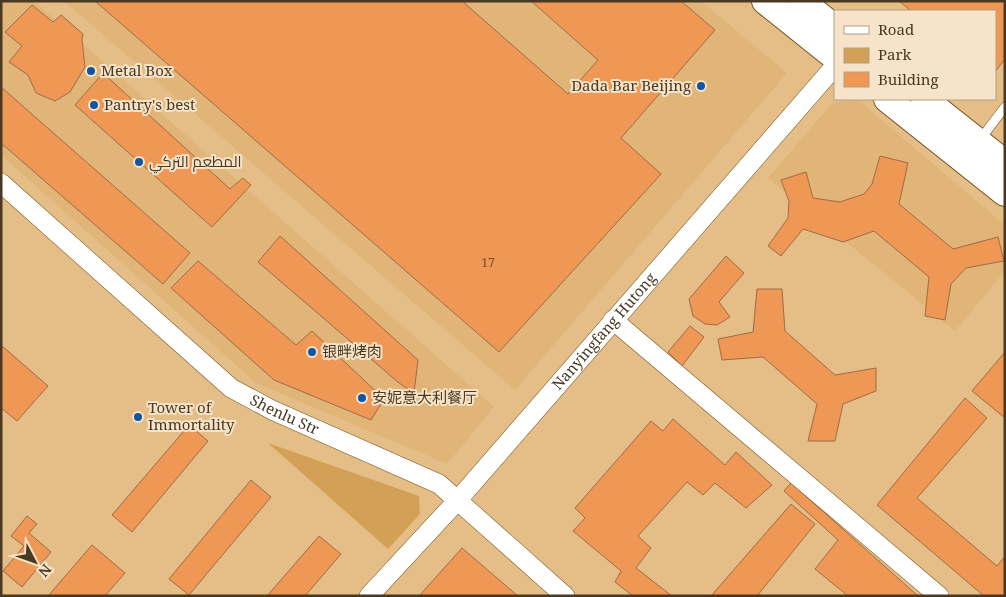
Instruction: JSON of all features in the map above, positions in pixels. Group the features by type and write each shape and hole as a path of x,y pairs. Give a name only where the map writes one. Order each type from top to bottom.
{"main road":[{"path":"765,1 834,56"},
{"path":"802,1 834,27"},
{"path":"889,100 972,151 1005,163"},
{"path":"925,100 972,151 1005,193"}],"street":[{"name":"Nanyingfang Hutong","path":"369,596 457,501 834,67"},
{"name":"Shenlu Str","path":"1,183 231,388 272,410 439,484 565,596"},
{"path":"613,320 939,596"}],"lane":[{"path":"972,151 1005,107"}],"shaded area":[{"path":"1,1 34,1 494,407 447,464 256,383 1,155"},
{"path":"64,1 701,1 787,73 515,390"},
{"path":"858,100 1005,225 1005,271 955,331 768,178 833,102"}],"green space":[{"path":"268,443 419,496 420,514 388,549"}],"building":[{"path":"95,1 462,1 568,94 598,60 531,1 681,1 715,30 621,138 661,174 499,352"},
{"path":"899,1 1005,1 1005,59 996,71 996,10 910,10"},
{"path":"32,5 53,22 61,15 83,34 85,67 70,92 55,101 36,93 28,75 9,62 22,46 5,32"},
{"path":"103,73 230,189 243,178 251,185 212,227 75,105"},
{"path":"1,87 190,253 163,284 1,143"},
{"path":"880,156 908,163 899,204 953,249 998,237 1004,261 966,268 951,284 945,320 925,316 929,277 874,231 843,242 803,229 781,256 768,246 788,218 789,201 781,180 806,172 813,198 840,202 864,194 872,184"},
{"path":"280,236 418,360 414,393 399,383 258,262"},
{"path":"726,256 744,273 719,302 730,317 717,325 705,324 693,316 689,299"},
{"path":"198,261 296,345 312,331 384,399 371,420 274,380 171,288"},
{"path":"757,289 782,289 785,331 835,375 876,368 876,391 843,404 835,441 808,441 817,404 763,357 722,360 718,339 753,332"},
{"path":"690,326 704,337 682,366 668,352"},
{"path":"1,345 48,386 17,421 1,408"},
{"path":"1005,352 1005,418 972,391"},
{"path":"965,398 987,418 917,498 997,566 1005,556 1005,596 984,596 877,505"},
{"path":"673,419 725,465 736,452 772,485 746,508 715,483 703,495 687,482 638,536 651,548 636,568 672,596 633,596 615,582 621,571 573,531 585,518 575,508 651,421 663,431"},
{"path":"189,425 208,441 132,532 112,515"},
{"path":"251,480 271,497 189,595 169,579"},
{"path":"791,483 917,595 848,596 815,569 838,540 784,491"},
{"path":"791,504 815,524 757,596 711,596"},
{"path":"27,516 37,524 29,533 51,552 22,587 3,571 24,546 11,536"},
{"path":"319,536 341,554 305,596 267,596"},
{"path":"92,545 125,573 105,596 48,596"},
{"path":"462,548 518,596 419,596"}],"place":[{"name":"Metal Box","path":"91,71"},
{"name":"Dada Bar Beijing","path":"701,86"},
{"name":"Pantry's best","path":"94,105"},
{"name":"المطعم التركي","path":"139,162"},
{"name":"银畔烤肉","path":"312,352"},
{"name":"安妮意大利餐厅","path":"362,398"},
{"name":"Tower of Immortality","path":"138,417"}]}
